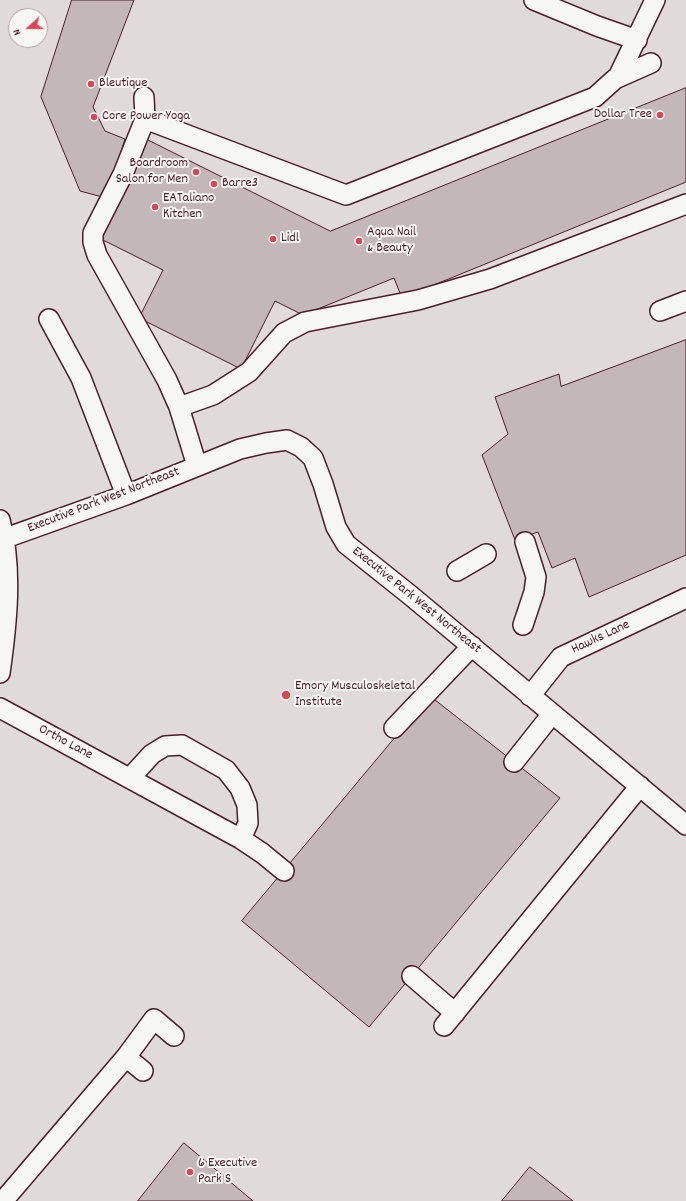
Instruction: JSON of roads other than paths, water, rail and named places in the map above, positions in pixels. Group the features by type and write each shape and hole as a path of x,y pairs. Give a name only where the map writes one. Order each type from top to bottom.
{"street":[{"path":"534,0 597,26 637,40"},
{"path":"618,77 655,0"},
{"path":"145,119 346,195 595,97 618,77 651,63"},
{"path":"144,97 145,119 123,174 93,233 93,242 97,255 167,380 179,407 197,466"},
{"path":"179,407 213,395 249,372 284,333 305,322 418,300 490,279 686,204"},
{"path":"660,311 686,301"},
{"path":"49,319 81,378 126,495"},
{"name":"Executive Park West Northeast","path":"3,539 126,495 240,449 266,442 287,440 301,447 313,458 323,484 336,527 346,544 472,646 686,825"},
{"path":"0,520 8,595 0,673"},
{"path":"523,625 534,592 536,577 525,542"},
{"path":"457,571 486,554"},
{"name":"Hawks Lane","path":"530,696 561,657 686,598"},
{"path":"394,728 472,646"},
{"name":"Ortho Lane","path":"0,708 241,839 262,853 284,871"},
{"path":"514,762 552,714"},
{"path":"130,778 152,754 165,746 182,745 226,770 240,788 247,805 248,823 241,839"},
{"path":"412,976 450,1020 640,786"},
{"path":"3,1201 126,1057 154,1019 174,1036"},
{"path":"126,1057 143,1071"}],"place":[{"name":"Bleutique","path":"91,84"},
{"name":"Dollar Tree","path":"660,115"},
{"name":"Core Power Yoga","path":"94,117"},
{"name":"Boardroom Salon for Men","path":"196,172"},
{"name":"Barre3","path":"214,184"},
{"name":"EATaliano Kitchen","path":"155,207"},
{"name":"Lidl","path":"273,239"},
{"name":"Aqua Nail & Beauty","path":"359,241"},
{"name":"Emory Musculoskeletal Institute","path":"286,695"},
{"name":"6 Executive Park S","path":"190,1172"}]}
